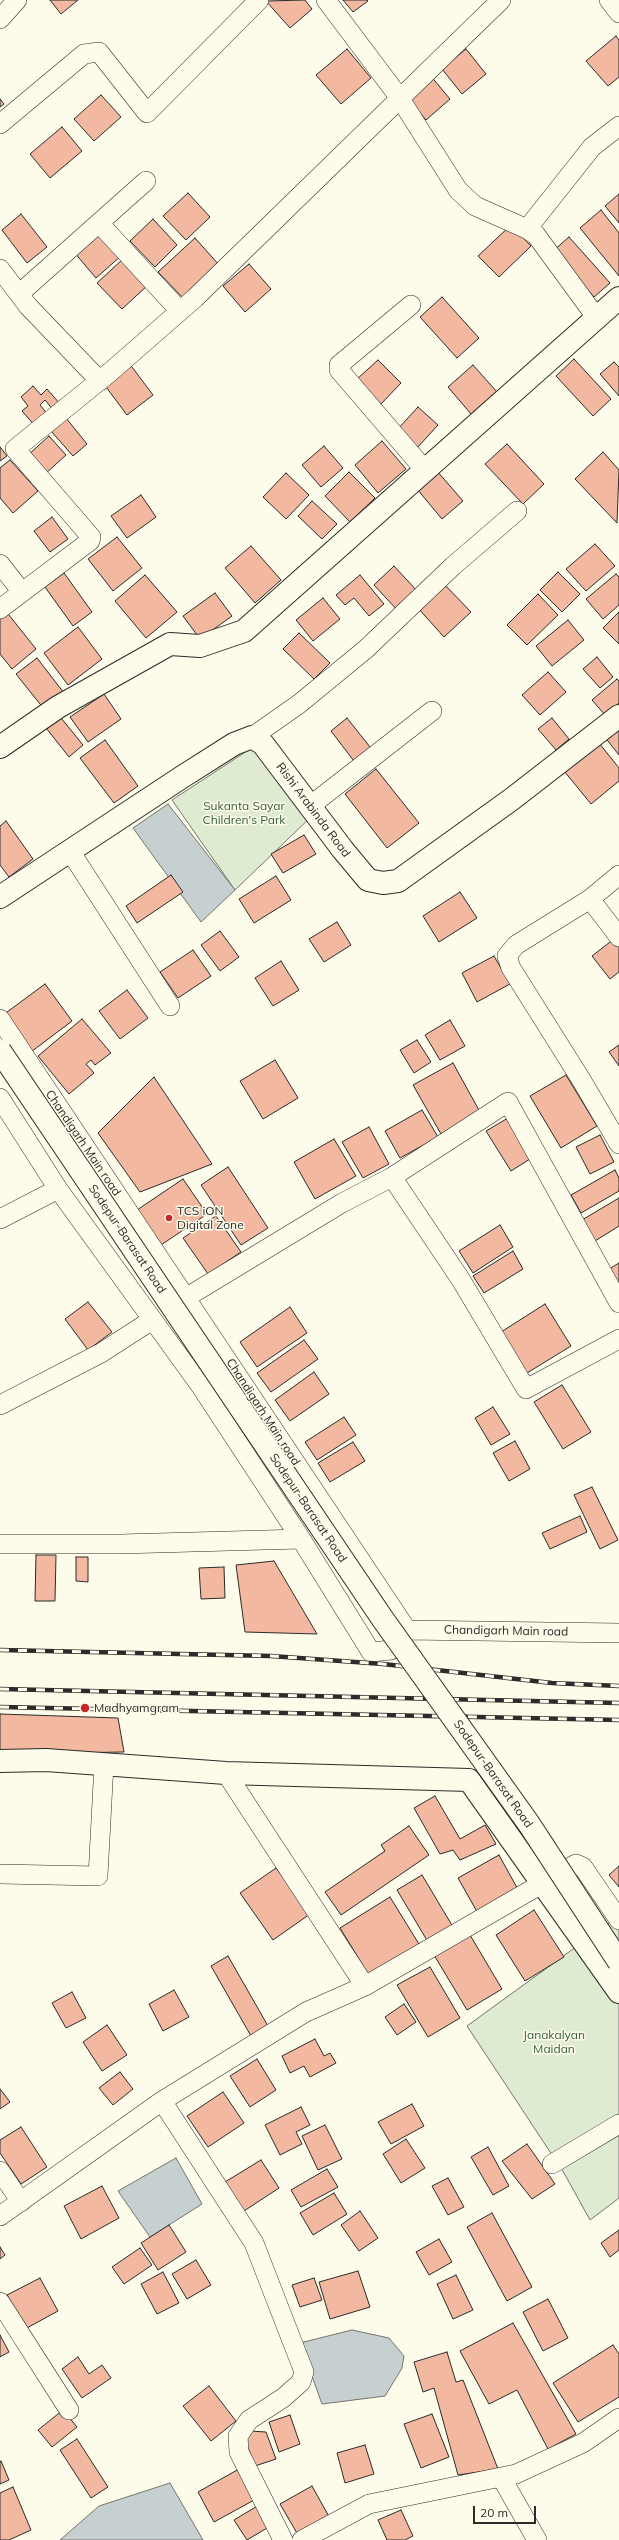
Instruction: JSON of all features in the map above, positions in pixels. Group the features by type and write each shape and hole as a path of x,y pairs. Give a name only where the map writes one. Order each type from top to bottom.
{"street":[{"path":"0,19 18,0"},
{"path":"0,124 84,54 99,52 147,113 259,0"},
{"path":"326,0 399,97 458,190 475,206 528,229 544,244 596,317"},
{"path":"0,609 90,541 91,537 15,449 100,380 180,311 500,0"},
{"path":"609,0 619,13"},
{"path":"528,229 592,147 619,126"},
{"path":"19,294 146,181"},
{"path":"99,222 180,311"},
{"path":"0,269 19,294 100,380"},
{"path":"0,747 58,707 170,644 200,646 244,631 424,469 619,298"},
{"path":"411,305 339,365 339,370 424,469"},
{"path":"0,897 234,744 252,737 299,704 366,649 453,566 517,512"},
{"path":"0,564 22,592"},
{"path":"310,806 432,711"},
{"name":"Rishi Arabinda Road","path":"252,737 263,744 368,880 383,884 398,881 506,803 619,716"},
{"path":"70,850 170,1006"},
{"path":"619,875 590,899 516,945 508,956 511,968 582,1081 619,1144"},
{"path":"590,899 619,937"},
{"name":"Chandigarh Main road","path":"0,1019 187,1297 407,1630 619,1634"},
{"name":"Sodepur-Barasat Road","path":"0,1051 382,1618 529,1824 619,1962"},
{"path":"187,1297 342,1203 392,1177 508,1102 619,1303"},
{"path":"1,1103 58,1189 202,1388 301,1539 371,1652 391,1650 407,1630"},
{"path":"392,1177 461,1280 526,1389 619,1339"},
{"path":"0,1219 58,1189"},
{"path":"0,1405 101,1353 152,1320"},
{"path":"0,1544 301,1539"},
{"path":"0,1761 46,1760 226,1772 469,1780 542,1886 619,1992"},
{"path":"0,1874 98,1876 104,1764"},
{"path":"226,1772 365,1986"},
{"path":"0,2216 162,2101 306,2012 365,1986 580,1864 619,1920"},
{"path":"162,2101 254,2243 304,2372 301,2382 284,2398 249,2420 238,2436 239,2452 283,2540"},
{"path":"552,2164 619,2124"},
{"path":"0,2171 21,2202"},
{"path":"0,2302 69,2410"},
{"path":"302,2540 369,2504 516,2474 583,2443 619,2418"},
{"path":"501,2477 537,2540"}],"green space":[{"name":"Sukanta Sayar Children's Park","path":"253,747 313,815 235,890 172,800"},
{"name":"Janakalyan Maidan","path":"613,1920 619,1929 619,2198 590,2220 564,2173 467,2026"}],"shaded area":[{"path":"168,804 235,890 201,922 133,828"},
{"path":"176,2158 202,2204 150,2237 118,2191"},
{"path":"352,2330 389,2338 404,2356 402,2368 385,2396 322,2404 300,2343"},
{"path":"170,2483 203,2540 60,2540 99,2506"}],"building":[{"path":"50,0 78,0 61,14"},
{"path":"305,0 312,9 290,28 266,1"},
{"path":"343,0 367,0 368,1 353,12"},
{"path":"616,36 619,40 619,77 608,86 586,61"},
{"path":"347,49 371,78 341,104 316,75"},
{"path":"466,49 486,74 462,94 442,69"},
{"path":"429,74 450,99 426,120 405,95"},
{"path":"101,95 121,117 94,141 74,119"},
{"path":"0,99 4,104 0,107"},
{"path":"62,127 82,151 50,178 30,154"},
{"path":"188,193 210,217 186,240 163,216"},
{"path":"619,194 619,223 605,206"},
{"path":"601,210 619,233 619,276 580,228"},
{"path":"21,214 47,247 27,263 2,230"},
{"path":"153,219 177,245 155,267 130,241"},
{"path":"511,225 531,246 499,277 478,256"},
{"path":"98,229 122,255 96,278 73,251"},
{"path":"569,237 610,283 594,297 553,251"},
{"path":"195,238 220,266 184,299 158,272"},
{"path":"123,259 148,285 122,309 97,283"},
{"path":"249,264 271,289 245,312 223,286"},
{"path":"442,297 479,338 457,358 420,317"},
{"path":"574,359 611,399 593,416 556,376"},
{"path":"378,360 401,383 381,404 357,379"},
{"path":"614,362 619,367 619,396 600,374"},
{"path":"129,363 153,395 127,415 103,383"},
{"path":"473,365 497,392 471,414 448,387"},
{"path":"33,386 41,395 47,389 61,405 54,411 45,400 40,405 49,416 36,427 22,411 28,406 21,397"},
{"path":"418,407 438,425 417,448 397,430"},
{"path":"66,418 87,444 73,456 51,431"},
{"path":"49,436 66,455 44,475 27,456"},
{"path":"382,441 406,469 378,493 355,465"},
{"path":"507,444 544,484 523,504 485,464"},
{"path":"324,446 343,468 321,487 302,465"},
{"path":"0,447 7,456 0,461"},
{"path":"603,452 619,470 617,523 575,479"},
{"path":"10,460 38,491 13,513 0,498 0,468"},
{"path":"437,471 463,501 442,519 417,489"},
{"path":"349,472 375,498 350,522 325,496"},
{"path":"286,473 309,495 286,519 263,497"},
{"path":"141,495 156,517 127,538 111,516"},
{"path":"312,501 337,524 322,539 298,516"},
{"path":"52,517 68,539 50,552 34,531"},
{"path":"117,537 142,568 113,591 88,559"},
{"path":"595,544 615,566 586,591 566,569"},
{"path":"251,546 281,580 255,603 225,568"},
{"path":"394,566 419,593 399,612 374,585"},
{"path":"558,572 580,594 562,612 540,590"},
{"path":"64,573 92,612 73,626 45,587"},
{"path":"616,574 619,577 619,605 603,619 586,599"},
{"path":"145,575 177,612 146,638 115,601"},
{"path":"360,575 384,604 369,616 354,598 345,605 336,595"},
{"path":"443,583 471,612 444,637 417,607"},
{"path":"215,593 232,616 200,639 183,616"},
{"path":"538,594 558,615 527,645 507,625"},
{"path":"323,598 340,619 313,641 296,620"},
{"path":"5,610 36,649 12,669 0,654 0,614"},
{"path":"619,612 619,644 603,628"},
{"path":"568,620 584,640 552,666 536,646"},
{"path":"78,627 102,659 68,685 44,653"},
{"path":"299,633 330,663 314,679 283,649"},
{"path":"597,657 613,677 600,688 583,669"},
{"path":"37,658 64,693 44,709 16,674"},
{"path":"548,672 566,692 540,715 522,695"},
{"path":"617,679 619,681 619,703 605,715 592,700"},
{"path":"104,694 121,719 88,742 70,717"},
{"path":"57,713 83,745 69,757 43,724"},
{"path":"347,718 374,752 357,765 331,731"},
{"path":"552,718 569,739 556,750 538,729"},
{"path":"619,724 619,755 604,736"},
{"path":"595,738 619,768 619,781 591,804 560,766"},
{"path":"105,740 138,786 114,803 80,758"},
{"path":"376,769 419,823 387,848 345,794"},
{"path":"6,821 33,859 9,877 0,865 0,826"},
{"path":"304,835 316,854 283,873 271,854"},
{"path":"171,875 183,892 137,923 126,906"},
{"path":"276,876 291,900 254,923 239,899"},
{"path":"460,892 477,918 439,942 423,916"},
{"path":"337,922 351,945 324,962 309,939"},
{"path":"220,931 239,957 220,971 201,945"},
{"path":"614,939 619,946 619,972 610,979 592,956"},
{"path":"193,950 211,976 178,998 160,972"},
{"path":"494,956 510,984 477,1002 462,973"},
{"path":"281,961 299,990 273,1006 255,978"},
{"path":"45,984 72,1021 31,1052 3,1015"},
{"path":"127,990 148,1018 120,1039 99,1011"},
{"path":"82,1019 111,1053 95,1065 91,1060 86,1064 94,1073 69,1094 38,1056"},
{"path":"450,1020 465,1046 440,1060 425,1035"},
{"path":"417,1040 431,1062 414,1073 400,1050"},
{"path":"619,1045 619,1066 609,1052"},
{"path":"275,1060 298,1098 263,1119 240,1081"},
{"path":"453,1063 480,1112 441,1134 413,1085"},
{"path":"566,1075 597,1126 561,1148 530,1096"},
{"path":"154,1077 212,1164 140,1192 98,1133"},
{"path":"422,1110 438,1137 400,1158 385,1131"},
{"path":"508,1118 533,1157 511,1171 486,1131"},
{"path":"369,1127 389,1164 363,1178 342,1142"},
{"path":"600,1135 614,1162 590,1174 576,1147"},
{"path":"334,1139 356,1176 315,1199 294,1162"},
{"path":"228,1167 268,1228 241,1245 201,1185"},
{"path":"615,1170 619,1178 619,1191 581,1213 571,1195"},
{"path":"183,1179 207,1214 161,1245 137,1210"},
{"path":"619,1198 619,1226 595,1241 582,1220"},
{"path":"216,1216 241,1252 208,1274 183,1238"},
{"path":"500,1225 513,1247 473,1273 459,1251"},
{"path":"513,1251 523,1269 484,1293 473,1276"},
{"path":"619,1263 619,1291 606,1271"},
{"path":"88,1302 112,1332 88,1350 65,1319"},
{"path":"545,1304 571,1346 527,1373 501,1332"},
{"path":"290,1307 307,1333 257,1367 240,1342"},
{"path":"304,1340 318,1359 271,1392 257,1373"},
{"path":"314,1372 329,1394 290,1421 275,1400"},
{"path":"562,1385 591,1432 563,1449 534,1402"},
{"path":"493,1407 510,1434 491,1445 475,1418"},
{"path":"344,1417 356,1435 317,1460 305,1442"},
{"path":"515,1441 530,1469 509,1481 493,1453"},
{"path":"353,1442 365,1461 330,1482 318,1463"},
{"path":"592,1487 618,1540 600,1549 574,1495"},
{"path":"580,1516 587,1532 550,1549 542,1533"},
{"path":"36,1555 56,1555 55,1601 35,1601"},
{"path":"76,1557 88,1557 88,1582 76,1581"},
{"path":"274,1561 317,1634 245,1632 236,1565"},
{"path":"224,1567 225,1598 201,1599 199,1568"},
{"name":"Madhyamgram","path":"0,1714 118,1718 124,1752 0,1754"},
{"path":"435,1796 460,1839 485,1825 496,1844 460,1860 453,1850 440,1854 414,1808"},
{"path":"409,1826 429,1855 341,1915 325,1892 385,1851 381,1845"},
{"path":"499,1855 521,1895 480,1917 458,1878"},
{"path":"619,1866 619,1887 609,1875"},
{"path":"276,1868 310,1914 273,1940 240,1893"},
{"path":"422,1875 456,1932 431,1947 397,1890"},
{"path":"390,1897 422,1949 372,1980 340,1928"},
{"path":"534,1910 564,1957 525,1981 496,1935"},
{"path":"470,1935 502,1989 467,2010 434,1955"},
{"path":"228,1956 268,2026 251,2036 211,1966"},
{"path":"430,1967 460,2018 428,2037 397,1985"},
{"path":"174,1990 189,2017 163,2031 149,2004"},
{"path":"72,1992 86,2018 66,2028 52,2003"},
{"path":"404,2004 416,2022 397,2035 385,2017"},
{"path":"107,2025 127,2055 102,2071 83,2042"},
{"path":"315,2039 324,2056 330,2053 336,2063 310,2077 304,2066 290,2073 282,2056"},
{"path":"257,2059 276,2090 250,2107 230,2076"},
{"path":"120,2072 133,2089 113,2105 99,2088"},
{"path":"0,2089 10,2102 0,2109"},
{"path":"223,2092 244,2123 208,2147 187,2116"},
{"path":"412,2104 424,2126 391,2144 378,2122"},
{"path":"301,2107 310,2125 296,2132 302,2144 280,2155 265,2125"},
{"path":"325,2125 342,2159 318,2170 302,2136"},
{"path":"21,2127 47,2167 21,2184 0,2153 0,2140"},
{"path":"406,2139 425,2168 401,2183 383,2154"},
{"path":"527,2144 555,2184 532,2199 502,2161"},
{"path":"488,2147 509,2186 493,2195 471,2157"},
{"path":"261,2160 279,2188 244,2211 225,2182"},
{"path":"327,2169 338,2187 301,2207 291,2190"},
{"path":"448,2178 464,2207 448,2215 432,2186"},
{"path":"102,2186 119,2218 81,2239 64,2206"},
{"path":"334,2193 347,2214 313,2235 300,2213"},
{"path":"360,2211 378,2238 359,2251 341,2225"},
{"path":"492,2213 532,2287 507,2301 467,2227"},
{"path":"169,2225 186,2252 158,2270 141,2243"},
{"path":"619,2230 619,2250 610,2257 601,2243"},
{"path":"439,2239 452,2262 429,2275 416,2252"},
{"path":"0,2247 5,2255 0,2259"},
{"path":"140,2248 152,2265 124,2284 112,2267"},
{"path":"196,2260 211,2285 187,2299 172,2274"},
{"path":"358,2271 370,2307 330,2319 319,2282"},
{"path":"163,2272 179,2303 157,2314 141,2284"},
{"path":"456,2275 473,2310 453,2319 437,2284"},
{"path":"40,2278 58,2311 25,2329 7,2295"},
{"path":"314,2278 322,2300 300,2307 292,2285"},
{"path":"548,2299 568,2338 543,2351 523,2312"},
{"path":"513,2323 576,2434 548,2449 517,2390 489,2404 460,2351"},
{"path":"0,2335 9,2352 0,2357"},
{"path":"613,2345 619,2354 619,2397 578,2422 553,2383"},
{"path":"447,2352 456,2382 463,2380 498,2469 458,2475 434,2388 423,2392 414,2362"},
{"path":"78,2357 89,2374 102,2365 111,2378 82,2398 62,2369"},
{"path":"209,2386 236,2421 211,2441 183,2406"},
{"path":"63,2410 77,2427 52,2447 38,2430"},
{"path":"432,2414 449,2457 421,2468 404,2424"},
{"path":"290,2415 300,2444 279,2452 269,2422"},
{"path":"250,2431 266,2432 276,2459 255,2466 245,2440"},
{"path":"77,2439 108,2487 91,2498 60,2450"},
{"path":"365,2445 374,2474 345,2483 337,2453"},
{"path":"1,2461 9,2480 0,2484 0,2462"},
{"path":"239,2469 256,2499 214,2522 198,2492"},
{"path":"312,2486 332,2522 301,2540 280,2504"},
{"path":"13,2487 31,2530 9,2540 0,2540 0,2493"},
{"path":"259,2505 272,2525 247,2540 234,2520"},
{"path":"401,2510 413,2536 405,2540 387,2540 378,2520"}],"railway":[{"path":"0,1650 271,1656 383,1664 552,1683 619,1686"},
{"path":"0,1689 619,1703"},
{"path":"0,1707 619,1720"}],"place":[{"name":"TCS iON Digital Zone","path":"169,1218"},
{"name":"Madhyamgram","path":"85,1708"}]}
